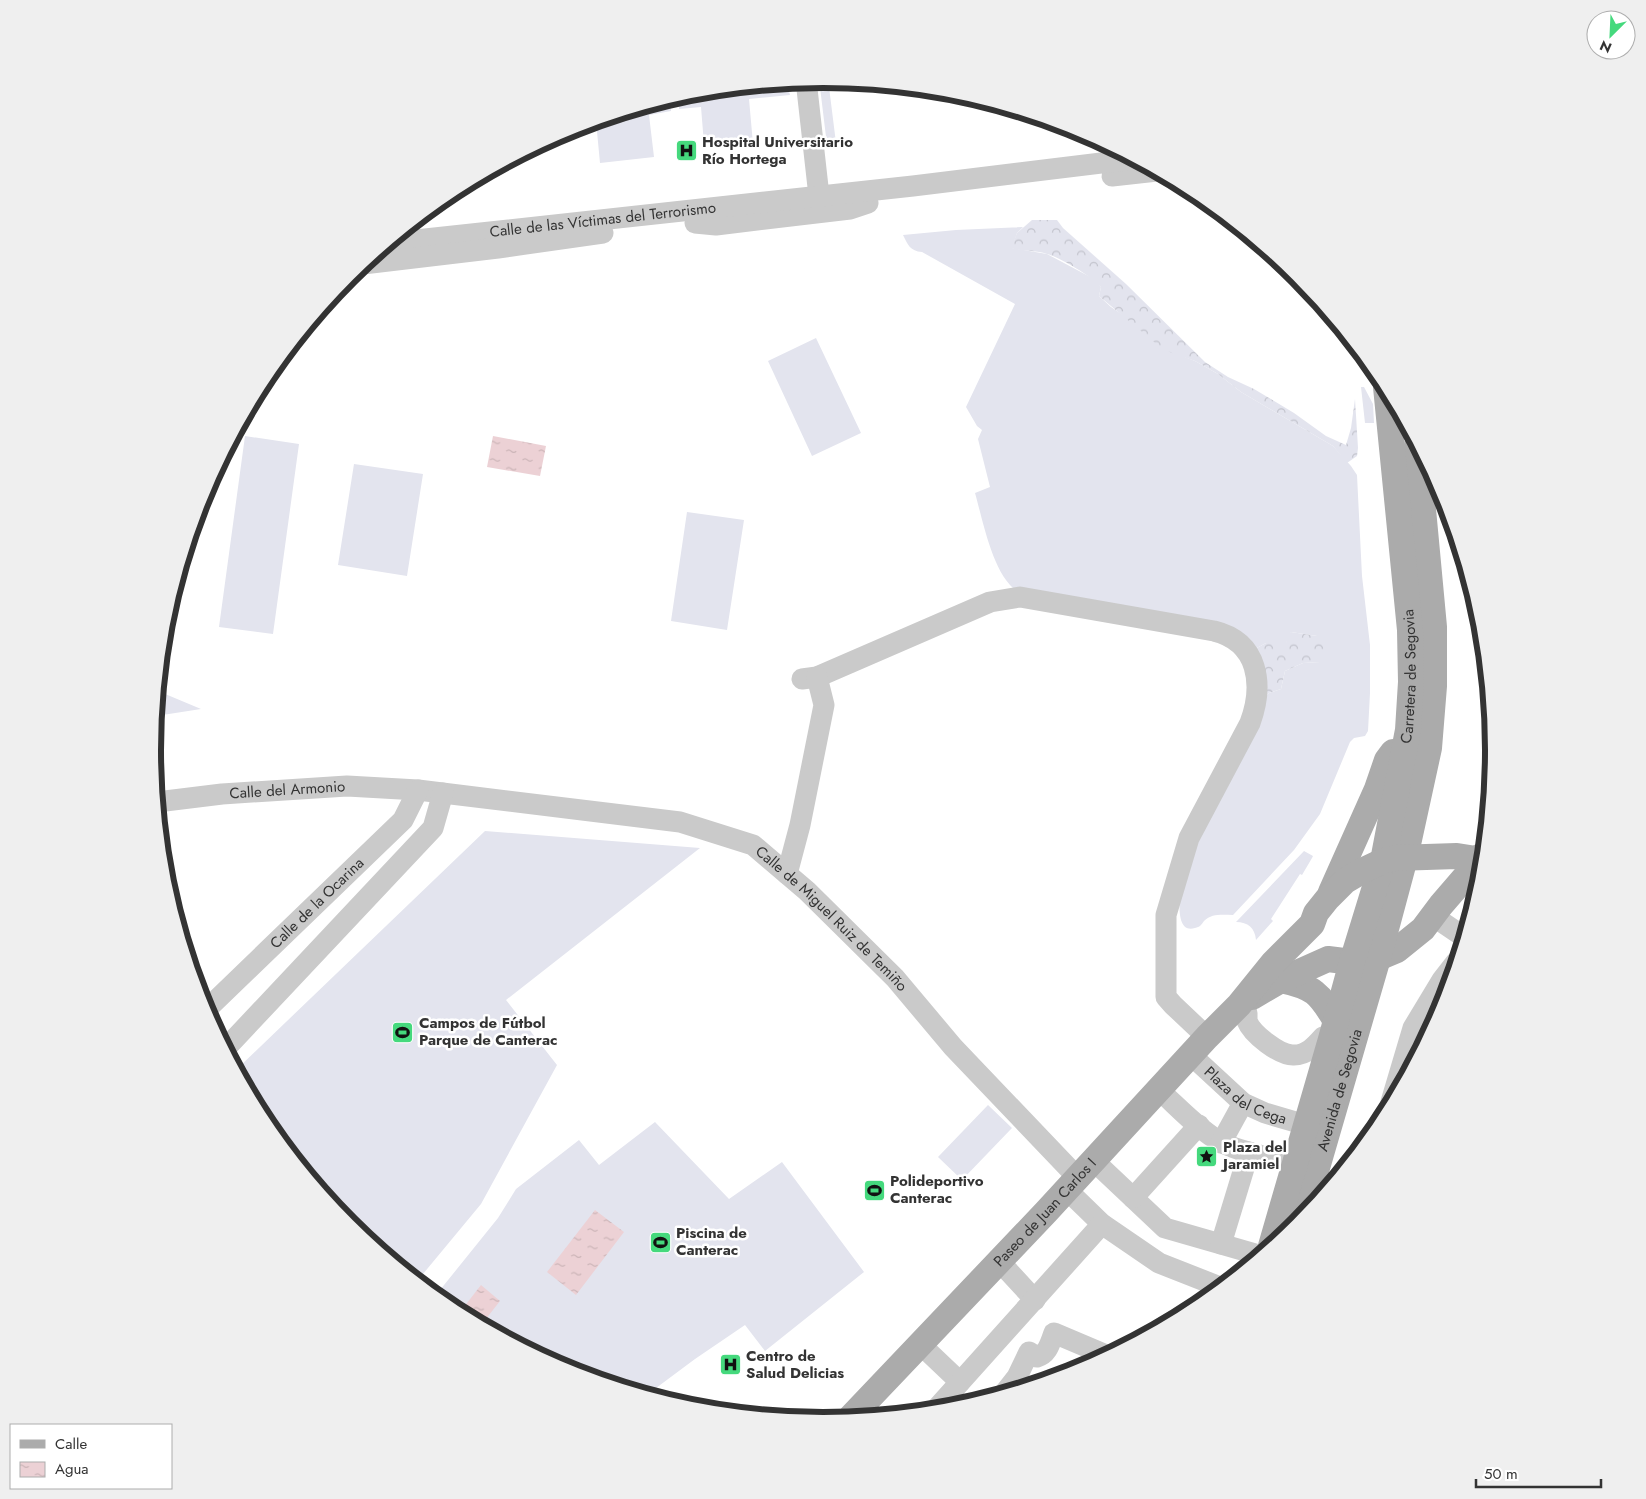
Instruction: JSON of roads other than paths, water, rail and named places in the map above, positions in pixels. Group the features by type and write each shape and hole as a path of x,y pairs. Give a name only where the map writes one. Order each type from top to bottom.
{"main road":[{"name":"Carretera de Segovia","path":"1340,961 1404,859 1411,682 1410,630 1388,406"},
{"name":"Carretera de Segovia","path":"1378,958 1404,859 1429,748 1434,686 1434,627 1418,460"},
{"path":"1328,898 1377,789 1387,760 1408,730"},
{"path":"1415,812 1428,835 1440,847 1472,857"},
{"name":"Paseo de Juan Carlos I","path":"858,1410 1199,1046 1281,980 1340,961 1378,958 1397,950 1423,930 1437,910 1466,876 1472,857 1404,859 1362,871 1345,881 1316,913 1312,924 1273,963 1243,1009"},
{"path":"1404,859 1437,871 1442,884 1437,910"},
{"path":"1312,924 1314,942 1318,950 1340,961"},
{"name":"Avenida de Segovia","path":"1306,1202 1317,1170 1378,958"},
{"name":"Avenida de Segovia","path":"1274,1234 1334,1030 1340,961"},
{"name":"Avenida de Segovia","path":"1281,980 1302,985 1316,992 1326,1004 1334,1030"}],"street":[{"path":"807,88 818,196"},
{"name":"Calle de las Víctimas del Terrorismo","path":"399,242 1124,160"},
{"name":"Calle de las Víctimas del Terrorismo","path":"818,196 833,204 868,203 1147,172"},
{"name":"Calle de las Víctimas del Terrorismo","path":"376,262 609,232 695,223 719,216 804,207 814,202 818,196"},
{"name":"Calle de las Víctimas del Terrorismo","path":"695,223 716,225 850,209 868,203"},
{"name":"Calle de las Víctimas del Terrorismo","path":"386,253 395,253 407,258"},
{"name":"Plaza del Cega","path":"787,874 800,825 824,705 809,678 990,602 1020,597 1228,636 1242,646 1250,657 1256,673 1258,687 1254,711 1250,723 1189,838 1166,915 1166,997 1199,1046 1243,1103 1265,1113 1306,1125"},
{"name":"Calle del Armonio","path":"163,801 222,794 347,786 418,790"},
{"name":"Calle de Miguel Ruiz de Temiño","path":"418,790 680,822 753,845 807,891 895,978 953,1047 1079,1176"},
{"name":"Calle de la Ocarina","path":"212,1005 403,820 418,790"},
{"path":"230,1044 433,828 443,793"},
{"path":"1437,910 1459,931"},
{"path":"1243,1009 1247,1020 1257,1036 1294,1056 1312,1050 1323,1037 1334,1030"},
{"path":"1400,1074 1413,1028 1429,1015"},
{"path":"1159,1090 1221,1143 1294,1164"},
{"path":"1221,1143 1243,1103"},
{"path":"1133,1198 1198,1125"},
{"path":"1221,1244 1249,1152"},
{"path":"1079,1176 1133,1198 1165,1228 1252,1253"},
{"path":"1079,1176 1102,1224 1158,1263 1213,1284"},
{"path":"946,1400 960,1382 1102,1224"},
{"path":"999,1261 1035,1300"},
{"path":"1012,1383 1029,1352 1037,1356 1042,1355 1048,1348 1054,1333 1097,1351"},
{"path":"920,1344 960,1382"}],"water":[{"path":"493,436 546,446 540,476 487,467"},
{"path":"595,1210 624,1232 576,1295 547,1272"},
{"path":"481,1285 500,1301 486,1319 465,1306"}],"place":[{"name":"Hospital Universitario Río Hortega","path":"686,151"},
{"name":"Campos de Fútbol Parque de Canterac","path":"403,1032"},
{"name":"Plaza del Jaramiel","path":"1207,1156"},
{"name":"Polideportivo Canterac","path":"874,1190"},
{"name":"Piscina de Canterac","path":"660,1242"},
{"name":"Centro de Salud Delicias","path":"730,1365"}]}
